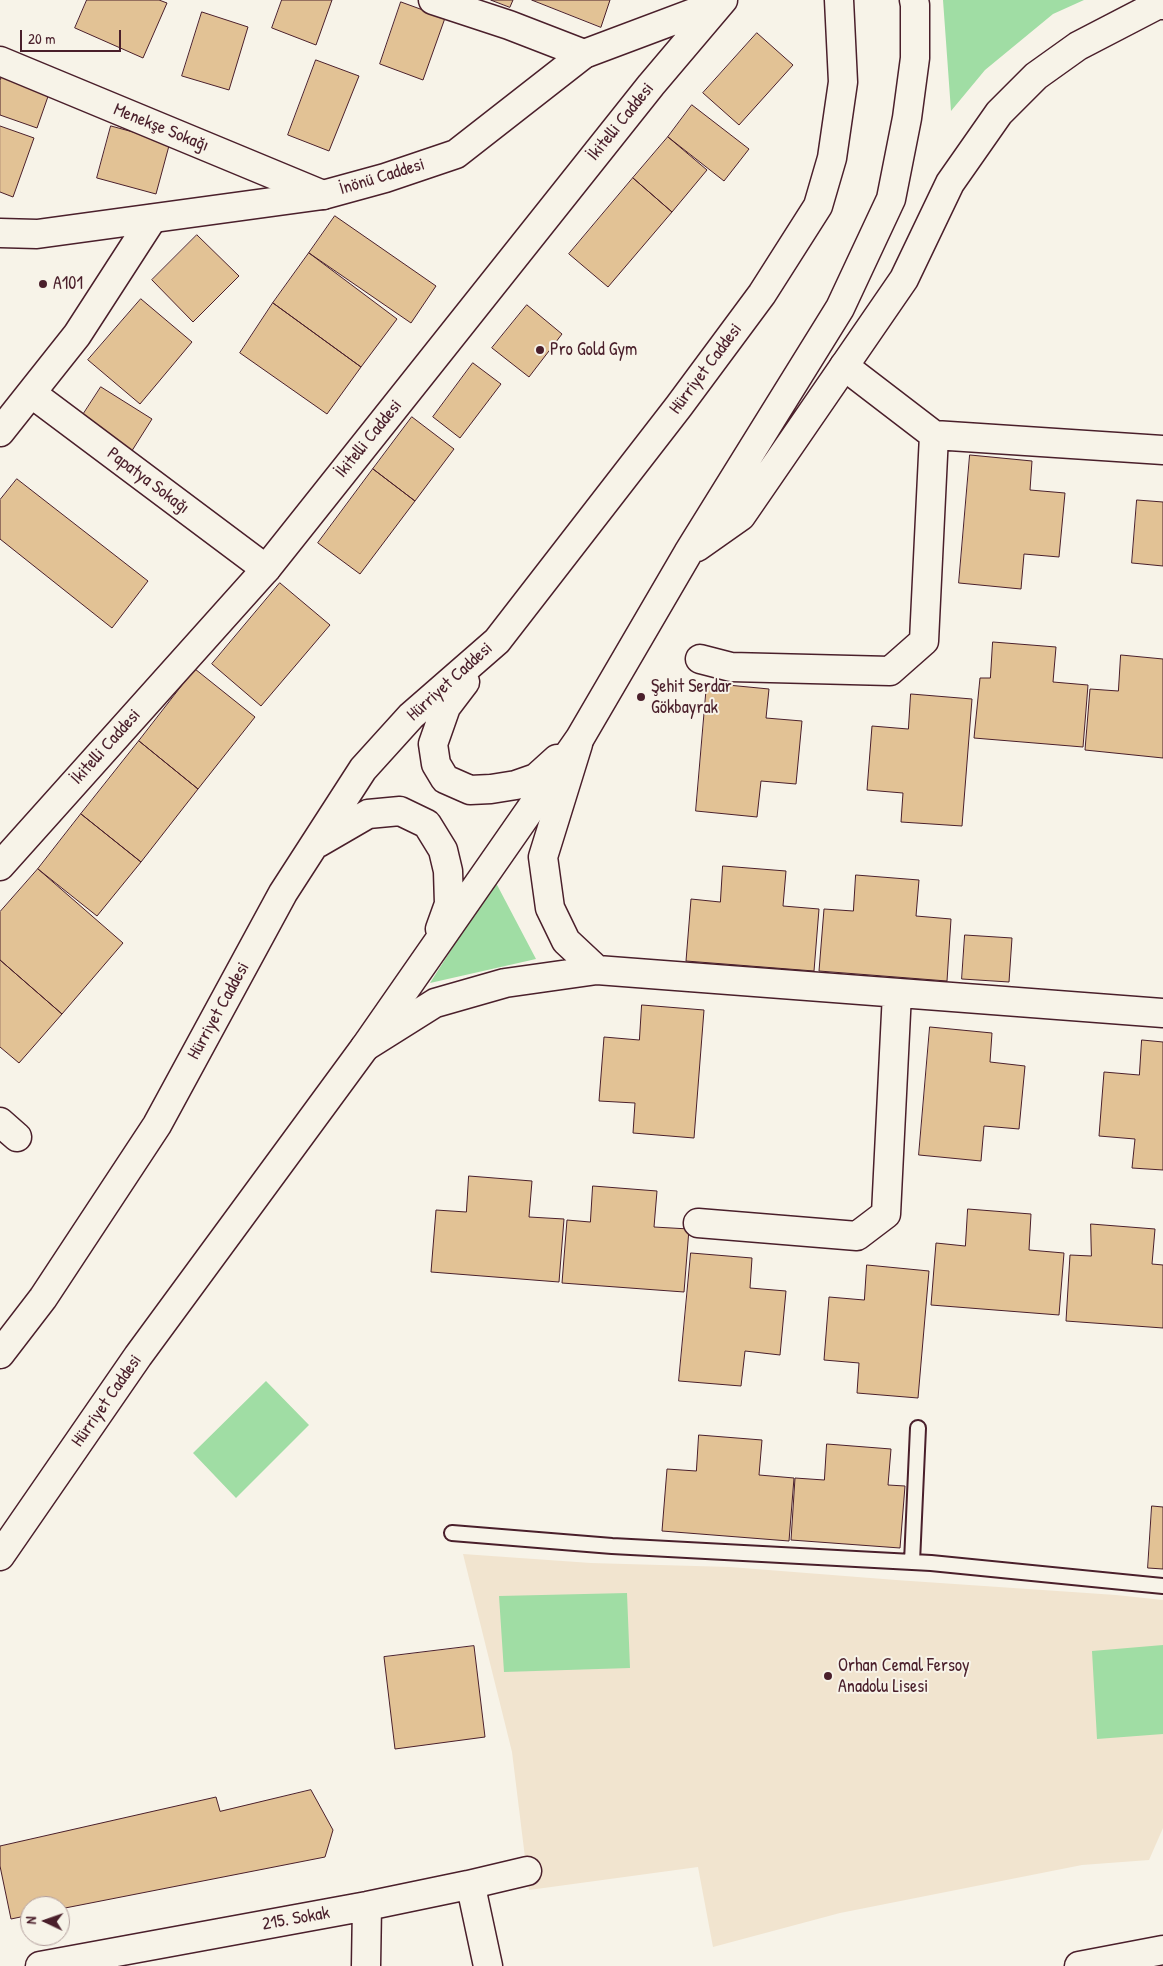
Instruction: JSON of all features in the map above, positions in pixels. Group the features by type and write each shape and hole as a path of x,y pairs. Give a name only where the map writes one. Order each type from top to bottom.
{"main road":[{"path":"433,0 509,25 584,54"},
{"name":"Hürriyet Caddesi","path":"0,1354 43,1298 157,1124 283,893 363,768 411,716 497,641 615,491 762,294 818,206 832,158 843,82 839,0"},
{"name":"Hürriyet Caddesi","path":"0,1556 138,1356 365,1047 580,738 688,554 840,308 891,199 907,118 914,58 914,0"},
{"name":"İnönü Caddesi","path":"0,233 37,234 152,219 323,194 385,178 456,154 584,54 722,1"},
{"name":"İkitelli Caddesi","path":"0,866 266,569 651,85 722,1"},
{"path":"688,554 741,516 904,279 950,183 999,113 1036,76 1078,46 1157,5 1163,5"},
{"name":"Menekşe Sokağı","path":"0,61 323,194"},
{"path":"0,432 77,335 152,219"},
{"path":"844,366 934,435 1163,450"},
{"name":"Papatya Sokağı","path":"31,393 266,569"},
{"path":"700,659 731,667 890,671 924,641 934,435"},
{"path":"497,641 446,708 432,744 436,764 445,779 470,790 516,785 536,778 580,738"},
{"path":"580,738 544,857 550,908 566,941 597,970"},
{"path":"312,846 368,814 400,811 427,824 443,850 448,871 449,904 432,952"},
{"path":"365,1047 435,1003 505,983 597,970 1163,1013"},
{"path":"698,1223 857,1236 886,1214 897,993"},
{"name":"215. Sokak","path":"40,1966 366,1906 527,1871"},
{"path":"468,1884 471,1887 488,1966"},
{"path":"366,1906 366,1966"},
{"path":"1079,1966 1163,1950"}],"lane":[{"path":"912,1562 918,1428"},
{"path":"452,1533 612,1546 912,1562 1163,1586"}],"shaded area":[{"name":"Orhan Cemal Fersoy Anadolu Lisesi","path":"463,1554 591,1563 730,1567 1163,1600 1163,1828 1149,1860 1082,1865 840,1913 713,1947 698,1867 529,1890 512,1752"}],"green space":[{"path":"943,0 1084,0 1053,14 985,70 951,111"},
{"path":"495,881 536,959 430,983"},
{"path":"266,1381 309,1425 236,1498 193,1453"},
{"path":"627,1593 630,1668 504,1672 499,1596"},
{"path":"1163,1645 1163,1734 1097,1739 1092,1651"}],"building":[{"path":"87,0 159,0 167,3 143,58 75,28"},
{"path":"282,0 332,0 316,45 272,28"},
{"path":"491,0 513,0 510,7"},
{"path":"532,0 610,0 601,27"},
{"path":"401,2 445,18 423,80 380,64"},
{"path":"202,12 248,27 229,90 182,76"},
{"path":"757,33 793,65 739,125 703,93"},
{"path":"316,60 359,76 329,151 288,135"},
{"path":"4,68 52,85 37,128 0,115 0,81"},
{"path":"692,105 749,149 724,181 668,137"},
{"path":"0,126 34,138 13,197 0,192"},
{"path":"111,126 170,142 156,194 97,178"},
{"path":"668,137 707,170 672,212 633,178"},
{"path":"633,178 672,212 608,287 569,254"},
{"path":"335,216 436,286 411,323 309,253"},
{"path":"197,235 239,276 193,322 152,280"},
{"path":"309,253 397,319 361,367 273,303"},
{"path":"141,299 192,342 140,404 88,360"},
{"path":"273,303 361,367 327,414 240,353"},
{"path":"527,305 562,334 529,377 492,348"},
{"path":"473,363 501,384 460,438 433,417"},
{"path":"101,387 152,419 128,457 77,424"},
{"path":"412,417 454,449 415,501 373,469"},
{"path":"970,455 1032,461 1030,490 1065,493 1059,557 1024,554 1021,589 959,583"},
{"path":"373,469 415,501 360,574 318,543"},
{"path":"17,479 148,581 112,628 0,539 0,500"},
{"path":"1137,500 1163,502 1163,566 1132,563"},
{"path":"280,583 330,625 261,706 212,664"},
{"path":"993,642 1056,647 1053,682 1088,685 1083,747 974,738 980,678 990,678"},
{"path":"1121,655 1163,659 1163,758 1085,750 1090,689 1118,691"},
{"path":"195,669 255,717 198,789 139,741"},
{"path":"707,683 769,689 766,718 802,721 796,784 761,781 757,817 696,811"},
{"path":"911,694 972,699 962,826 901,822 903,793 867,790 872,726 908,729"},
{"path":"139,741 198,789 141,862 81,814"},
{"path":"81,814 141,862 97,916 38,869"},
{"path":"723,866 786,871 783,906 819,909 814,971 686,961 691,899 720,902"},
{"path":"38,869 123,943 62,1014 0,960 0,912"},
{"path":"856,875 919,880 916,916 951,919 947,981 819,971 824,909 853,911"},
{"path":"965,935 1012,938 1009,982 962,979"},
{"path":"0,960 62,1014 19,1063 0,1047"},
{"path":"642,1005 704,1010 694,1138 633,1133 635,1103 599,1101 604,1037 639,1040"},
{"path":"930,1027 992,1033 990,1062 1025,1066 1019,1129 984,1126 981,1161 919,1155"},
{"path":"1142,1040 1163,1042 1163,1170 1132,1168 1135,1139 1099,1136 1104,1072 1139,1075"},
{"path":"469,1176 532,1181 529,1217 564,1219 559,1282 431,1272 436,1210 466,1212"},
{"path":"593,1186 657,1191 654,1227 689,1229 684,1292 562,1283 567,1220 590,1222"},
{"path":"968,1209 1031,1214 1029,1250 1064,1253 1059,1315 931,1305 936,1243 965,1246"},
{"path":"1091,1224 1155,1229 1152,1264 1163,1265 1163,1328 1066,1321 1070,1255 1091,1256"},
{"path":"691,1253 752,1258 750,1288 786,1291 780,1355 745,1351 741,1386 679,1381"},
{"path":"867,1265 929,1271 918,1398 857,1393 859,1363 824,1360 829,1297 864,1300"},
{"path":"699,1435 762,1440 759,1475 794,1478 789,1541 662,1531 667,1469 696,1471"},
{"path":"827,1444 891,1449 888,1485 905,1486 900,1548 791,1540 795,1478 824,1480"},
{"path":"1152,1506 1163,1507 1163,1569 1148,1568"},
{"path":"474,1646 485,1737 395,1749 384,1657"},
{"path":"311,1790 333,1830 325,1857 70,1907 70,1896 20,1896 20,1917 11,1919 0,1866 0,1846 216,1797 220,1811"}],"place":[{"name":"A101","path":"43,284"},
{"name":"Pro Gold Gym","path":"540,350"},
{"name":"Şehit Serdar Gökbayrak","path":"641,697"},
{"name":"Orhan Cemal Fersoy Anadolu Lisesi","path":"828,1676"}]}
